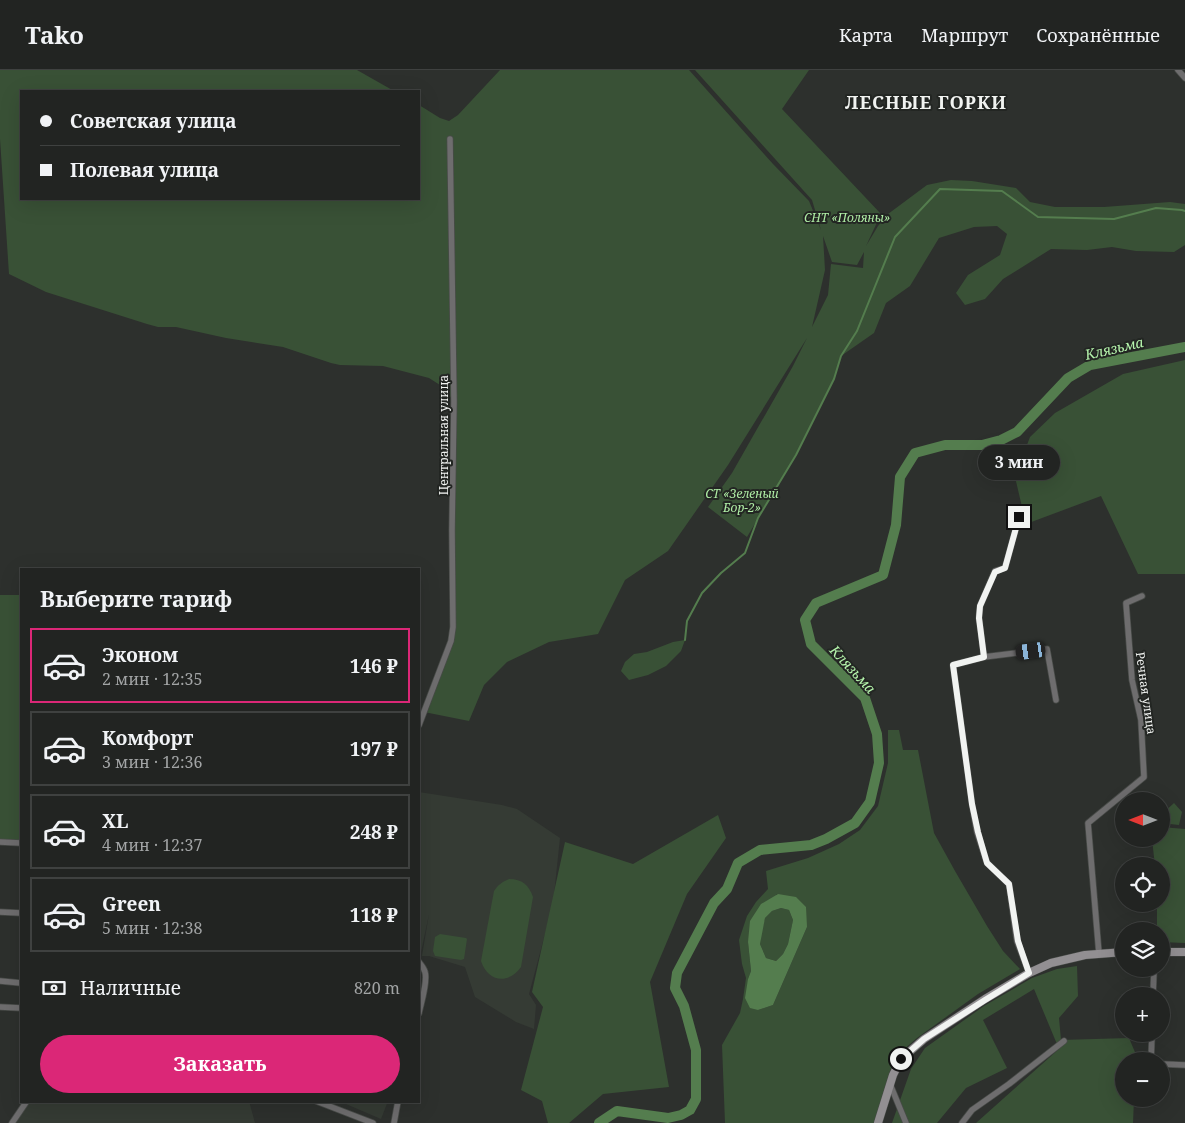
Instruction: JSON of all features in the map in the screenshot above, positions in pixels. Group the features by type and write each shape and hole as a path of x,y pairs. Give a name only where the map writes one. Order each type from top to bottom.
{"main road":[{"path":"1170,952 1185,952"},
{"path":"878,1123 890,1084 901,1059 924,1039 1029,973 1051,963 1079,956 1115,953"}],"street":[{"path":"1178,70 1185,78"},
{"name":"Центральная улица","path":"420,722 451,641 453,627 454,419 450,139"},
{"path":"984,657 979,618 980,606 995,572 1005,568 1019,517"},
{"name":"Речная улица","path":"1099,954 1088,823 1144,777 1141,720 1132,680 1126,603 1142,596"},
{"path":"1029,973 1018,941 1009,884 987,863 978,832 953,665 984,657 1047,649 1056,700"},
{"path":"0,842 20,843"},
{"path":"0,912 20,913"},
{"path":"420,964 426,976 420,1009"},
{"path":"0,981 20,983"},
{"path":"0,1007 20,1008"},
{"path":"962,1123 972,1110 1064,1042"},
{"path":"1170,1064 1185,1065"},
{"path":"890,1084 906,1123"},
{"path":"12,1123 26,1103"},
{"path":"321,1103 373,1123"},
{"path":"394,1123 398,1103"}],"shaded area":[{"path":"420,792 517,809 560,838 553,904 529,994 536,1005 534,1029 516,1022 475,997 465,967 429,956 422,956 429,914 420,957"},
{"path":"778,894 796,897 806,907 807,927 773,1005 758,1010 750,1008 745,998 751,971 748,942 750,921 761,904","holes":["781,908 789,910 793,920 788,944 783,954 776,961 766,958 760,944 765,918 772,911"]},
{"path":"26,1103 250,1103 255,1123 12,1123"},
{"path":"344,1103 387,1103 381,1119"}],"green space":[{"path":"0,70 357,70 392,90 20,90 20,200 420,200 420,106 440,118 449,121 458,115 500,70 689,70 773,164 809,201 821,230 812,200 695,70 809,70 782,109 881,214 866,246 888,214 927,185 951,180 972,181 1016,188 1030,202 1055,207 1104,207 1170,202 1185,204 1185,245 1174,252 1136,251 1112,247 1087,250 1051,249 1003,279 985,299 965,305 956,293 968,275 1000,255 1007,234 997,226 974,227 939,238 910,286 886,303 874,333 841,356 834,379 796,455 747,537 708,507 732,473 807,338 728,465 668,551 625,580 598,634 549,642 507,662 484,685 469,721 424,712 451,641 454,401 440,385 429,378 383,366 340,365 283,347 226,338 176,327 158,327 46,292 9,274 0,139","holes":["823,236 832,262 857,265 864,252 863,268 831,264 828,295 812,327 825,270"]},
{"path":"1185,360 1185,574 1138,574 1101,496 1026,524 1015,477 1030,437 1055,413 1123,374"},
{"path":"0,595 20,595 20,843 0,841"},
{"path":"685,640 681,651 666,666 648,675 629,680 621,671 625,662 634,654 647,652 673,642"},
{"path":"888,730 899,730 903,750 918,750 934,833 987,926 1003,951 1020,969 978,994 917,1038 894,1058 874,1123 725,1123 722,1045 740,1013 746,978 739,940 747,916 768,889 766,871 808,858 839,844 860,830 878,806 888,763","holes":["777,894 807,927 773,1005 758,1010 748,979 751,971 748,942"]},
{"path":"1174,803 1182,812 1179,825 1170,824 1170,807"},
{"path":"718,815 726,838 687,894 650,982 669,1087 603,1094 569,1123 548,1123 542,1101 521,1090 543,1007 532,992 565,842 633,864"},
{"path":"1170,828 1185,829 1185,943 1170,942 1170,922 1157,922 1157,912 1170,912 1170,857 1154,857 1153,848 1170,848"},
{"path":"509,879 518,880 524,884 533,897 521,967 510,977 499,979 488,973 481,961 494,891 500,884"},
{"path":"781,908 789,910 793,920 788,944 783,954 776,961 766,958 760,944 761,932 765,918 772,911"},
{"path":"440,934 467,939 464,959 435,956 433,951 435,937"},
{"path":"1077,966 1078,996 1059,1018 1061,1040 1115,1038 1115,1042 1131,1042 1135,1052 1115,1052 1115,1107 1134,1107 1133,1123 976,1123 1059,1049 1034,989 983,1020 1007,1068 966,1088 937,1123 892,1123 911,1069 925,1048 984,1006 1032,978 1057,969"}],"waterway":[{"path":"685,640 687,621 702,593 721,573 745,553 758,518 796,455 834,379 841,356 857,331 895,237 940,189 1002,191 1038,217 1114,219 1156,208 1185,211"},
{"name":"Клязьма","path":"599,1123 617,1111 668,1118 681,1115 690,1110 696,1099 696,1050 684,1006 675,988 677,973 714,903 727,889 738,863 760,850 811,845 826,839 855,823 870,802 879,763 877,734 865,698 811,644 805,620 816,603 883,575 896,525 900,477 915,453 945,445 982,445 1001,440 1017,432 1068,378 1090,365 1185,347"}],"district":[{"name":"ЛЕСНЫЕ ГОРКИ","path":"926,102"}],"route":[{"path":"901,1059 924,1039 1029,973 1018,941 1009,884 987,863 978,832 972,804 953,665 984,657 979,618 980,606 995,572 1005,568 1019,517"}],"park label":[{"name":"СНТ «Поляны»","path":"847,217"},
{"name":"СТ «Зеленый Бор-2»","path":"742,500"}]}
